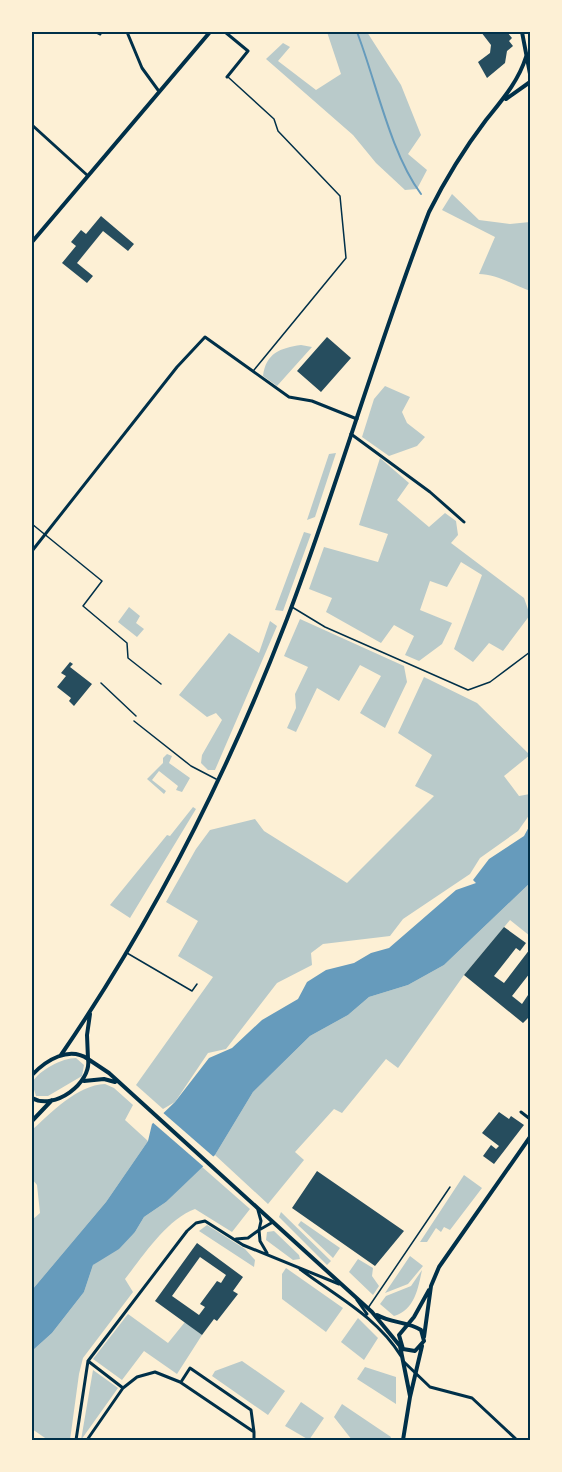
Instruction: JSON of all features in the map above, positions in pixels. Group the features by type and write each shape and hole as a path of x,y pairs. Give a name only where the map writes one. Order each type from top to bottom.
{"street":[{"path":"127,32 142,68 158,90"},
{"path":"32,242 158,90 210,32"},
{"path":"225,32 248,51 227,77"},
{"path":"522,32 531,74"},
{"path":"526,51 531,42"},
{"path":"503,101 526,57"},
{"path":"61,1055 90,1014 126,953 192,837 219,781 291,606 429,212 451,171 486,120 503,101 524,86 531,84"},
{"path":"32,125 87,174"},
{"path":"32,551 177,367 205,337 289,397 312,401 357,419"},
{"path":"351,434 436,497 464,522"},
{"path":"83,1082 88,1070 87,1035 90,1014"},
{"path":"32,1073 61,1055 74,1053 88,1059 119,1083 227,1178 356,1299 393,1323 418,1328 424,1337"},
{"path":"32,1121 53,1100 83,1082 104,1079 119,1083"},
{"path":"32,1098 41,1101 53,1100"},
{"path":"521,1112 531,1119"},
{"path":"410,1396 399,1335 408,1326 446,1256 531,1137"},
{"path":"254,1203 261,1216 260,1241 267,1253"},
{"path":"76,1440 88,1361 187,1231 196,1223 208,1222 243,1245 341,1285"},
{"path":"230,1237 243,1240 273,1222"},
{"path":"296,1265 369,1318"},
{"path":"404,1440 410,1396 424,1337 431,1286"},
{"path":"356,1299 416,1376 436,1390 472,1398 518,1440"},
{"path":"370,1310 400,1346 412,1352 422,1346"},
{"path":"88,1361 123,1388"},
{"path":"180,1382 190,1368 251,1410 254,1440"},
{"path":"87,1440 123,1388 137,1377 155,1372 180,1382 254,1432"}],"lane":[{"path":"227,77 274,119 278,131 340,196 346,258 253,372"},
{"path":"32,524 102,581 83,606 127,644 128,658 161,684"},
{"path":"291,606 325,627 468,690 490,682 531,652"},
{"path":"101,683 136,716"},
{"path":"134,721 191,766 219,781"},
{"path":"126,953 192,992 197,984"},
{"path":"370,1310 450,1187"}],"shaded area":[{"path":"327,32 367,32 401,85 421,135 408,154 427,170 417,189 405,190 376,163 353,135 266,59 283,43 290,47 278,61 316,90 341,74"},
{"path":"452,194 479,220 510,224 530,222 530,291 498,278 479,274 495,237 442,210"},
{"path":"301,345 312,347 277,386 263,376 267,362 275,353"},
{"path":"385,386 410,397 402,412 407,423 425,437 417,446 389,456 362,437 374,399"},
{"path":"336,453 315,517 307,520 329,454"},
{"path":"380,458 409,483 397,500 429,527 445,513 456,521 458,535 451,543 524,598 530,615 503,651 489,643 473,662 454,649 482,575 461,562 447,587 430,581 420,610 452,623 442,644 419,661 405,655 414,636 394,625 381,643 326,612 332,598 309,589 324,547 378,562 388,534 359,525"},
{"path":"304,532 311,534 283,611 275,610"},
{"path":"129,607 140,616 136,623 144,629 137,637 118,622"},
{"path":"300,619 404,666 407,682 385,728 360,713 381,676 360,665 339,701 317,688 296,732 287,728 296,708 295,694 308,667 284,656"},
{"path":"270,621 277,626 215,770 208,770 201,763 202,755 222,720 216,713 207,717 179,695 229,633 259,653"},
{"path":"424,677 477,703 530,755 504,776 519,796 530,794 530,814 518,831 480,858 470,874 403,919 390,936 323,944 311,953 312,965 277,983 226,1049 208,1053 175,1102 163,1109 136,1085 213,977 178,956 198,921 166,902 196,849 210,830 255,819 264,831 347,883 434,796 415,786 432,755 398,733"},
{"path":"167,754 172,756 169,763 190,778 182,792 176,790 178,786 159,771 152,780 166,791 164,794 147,779 163,763 163,758"},
{"path":"193,807 196,809 130,918 110,905 167,835 170,836"},
{"path":"530,883 530,936 510,920 464,975 398,1068 386,1059 342,1113 334,1109 295,1152 304,1160 268,1204 215,1155 253,1092 310,1036 348,1015 369,997 408,985 444,965"},
{"path":"76,1058 84,1065 82,1076 48,1096 36,1096 32,1083 35,1078 58,1062"},
{"path":"105,1084 114,1088 133,1105 125,1120 148,1141 106,1202 32,1290 32,1220 40,1213 37,1185 32,1179 32,1130 56,1108 84,1089"},
{"path":"201,1166 250,1209 232,1232 195,1209 174,1221 156,1239 125,1279 133,1292 83,1358 70,1440 48,1440 32,1429 32,1351 52,1333 84,1292 93,1265 135,1232 144,1217 166,1202"},
{"path":"464,1175 482,1188 450,1230 444,1227 441,1232 436,1228 427,1242 420,1242"},
{"path":"281,1212 331,1261 327,1265 279,1217"},
{"path":"301,1221 340,1248 333,1258 298,1225"},
{"path":"207,1225 245,1249 255,1260 254,1267 199,1231"},
{"path":"274,1231 299,1255 300,1259 293,1260 266,1240 267,1232"},
{"path":"410,1256 423,1266 408,1284 385,1293"},
{"path":"358,1259 373,1268 372,1276 379,1286 373,1295 349,1272"},
{"path":"286,1268 343,1308 326,1332 282,1299 282,1274"},
{"path":"422,1270 414,1297 407,1309 394,1316 380,1304 386,1296 411,1286"},
{"path":"128,1314 168,1343 185,1322 202,1335 177,1374 144,1351 122,1380 93,1359"},
{"path":"358,1318 378,1338 364,1360 341,1342"},
{"path":"242,1361 285,1391 268,1415 212,1376 215,1371"},
{"path":"365,1367 396,1377 396,1404 357,1379"},
{"path":"93,1370 118,1388 81,1440"},
{"path":"301,1402 324,1418 309,1440 285,1426"},
{"path":"342,1404 391,1437 390,1440 352,1440 334,1417"}],"water":[{"path":"530,825 530,883 444,965 408,985 369,997 348,1015 310,1036 253,1092 215,1155 166,1202 144,1217 135,1232 119,1249 93,1265 84,1292 52,1333 32,1351 32,1290 106,1202 148,1141 152,1124 175,1102 209,1058 232,1048 262,1020 298,999 307,982 326,970 354,963 371,953 389,948 456,890 476,883 473,880 489,859 524,836"}],"pier":[{"path":"161,1111 215,1158 204,1167 151,1121"}],"building":[{"path":"481,32 507,32 512,38 509,41 513,46 507,51 505,63 487,78 478,62 490,53 491,45"},
{"path":"101,216 134,244 128,251 103,231 77,263 93,276 87,283 62,263 76,246 71,242 81,230 86,234"},
{"path":"327,337 351,358 321,392 297,371"},
{"path":"70,662 73,664 70,667 92,684 74,706 69,701 71,698 57,687 66,676 61,673"},
{"path":"504,927 526,943 520,951 516,948 494,976 504,983 530,949 530,973 512,996 522,1004 530,992 530,1020 528,1018 523,1023 464,975"},
{"path":"499,1112 509,1119 511,1116 524,1125 494,1164 483,1156 491,1145 496,1149 499,1146 482,1133"},
{"path":"317,1171 404,1231 375,1266 292,1208"},
{"path":"197,1243 243,1277 233,1291 238,1294 217,1321 214,1319 202,1335 155,1301","holes":["200,1257 226,1275 221,1283 217,1281 200,1304 205,1307 199,1315 172,1296"]}],"waterway":[{"path":"357,32 392,137 410,177 421,194"}]}
